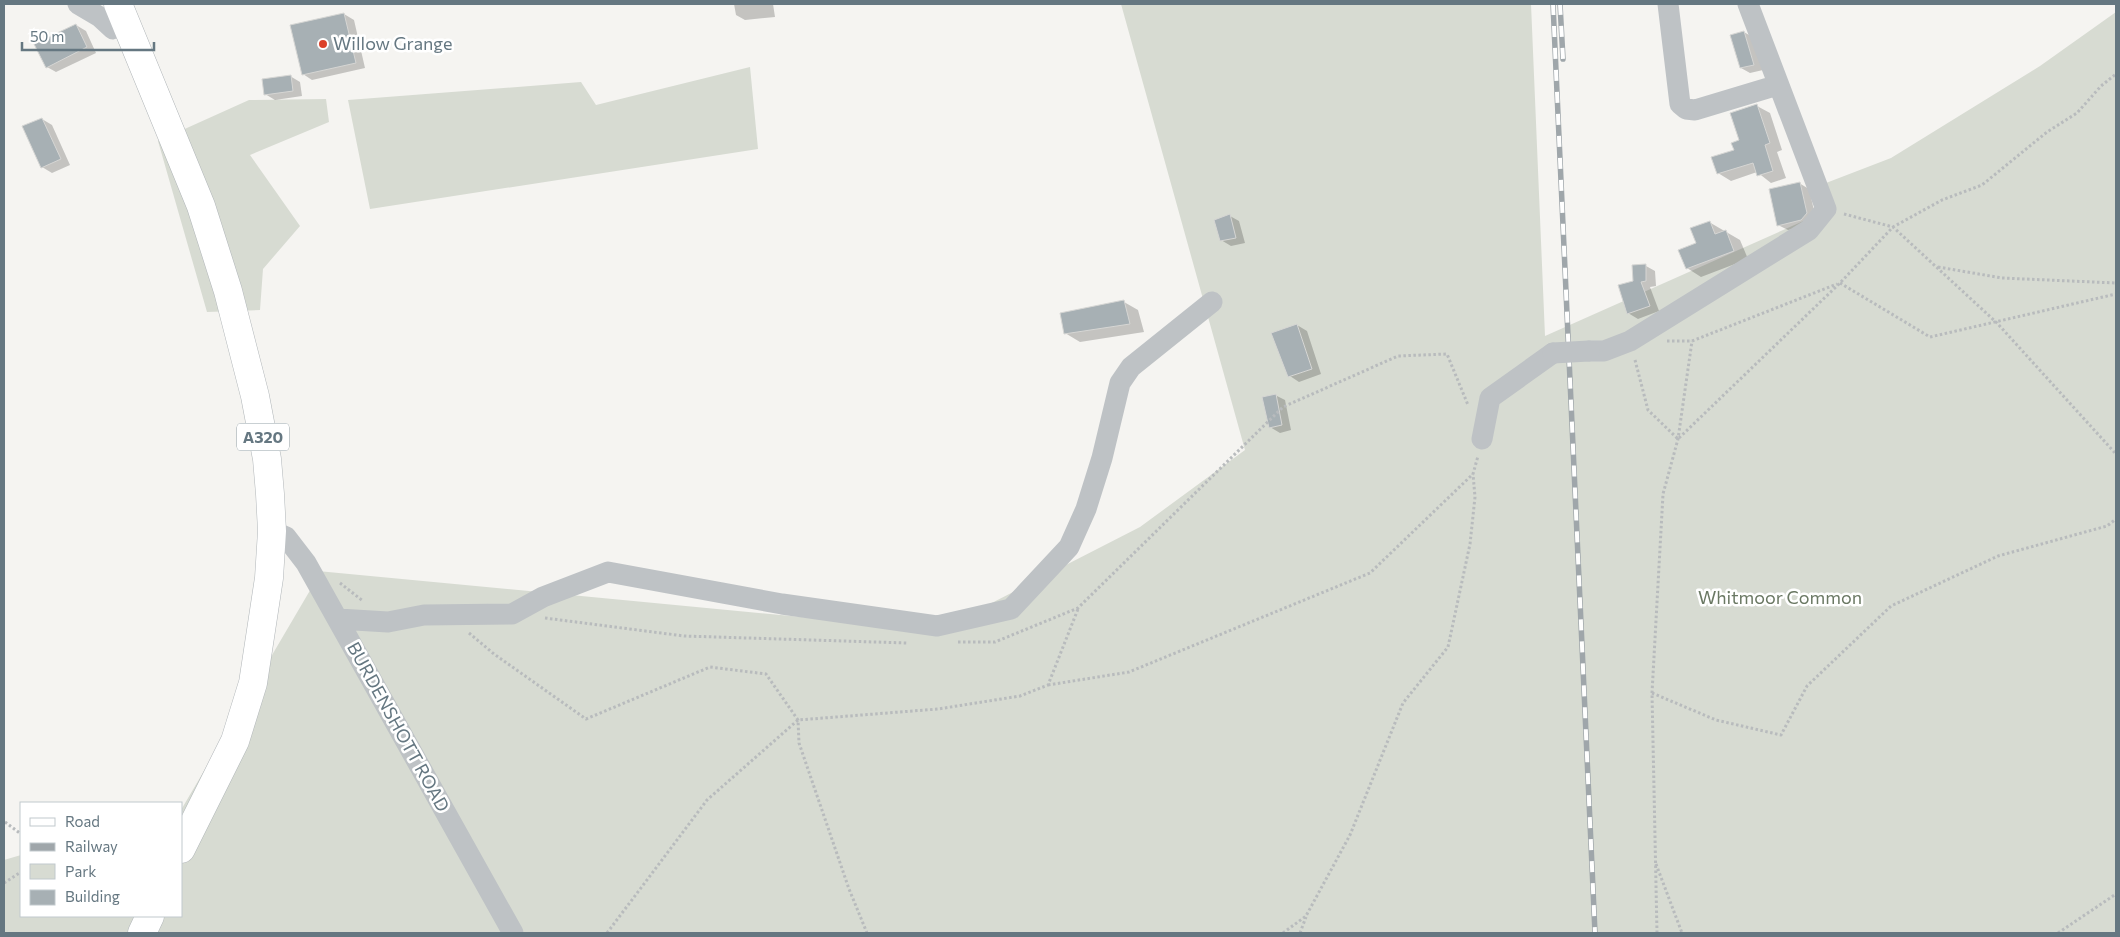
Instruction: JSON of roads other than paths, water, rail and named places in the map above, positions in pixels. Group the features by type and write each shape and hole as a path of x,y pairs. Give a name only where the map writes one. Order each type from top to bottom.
{"main road":[{"name":"A320","path":"112,12 124,54 152,102 162,114 201,206 230,300 255,396 270,494 272,531 263,626 253,682 232,748 182,847"},
{"path":"142,933 150,917"}],"street":[{"path":"78,4 94,13 112,12"},
{"path":"1668,4 1680,104 1686,109 1695,110 1778,85"},
{"path":"1482,439 1490,398 1554,353 1604,351 1630,341 1809,230 1826,209 1748,4"},
{"path":"338,619 388,622 424,615 512,614 543,597 608,572 782,604 937,626 1010,609 1069,547 1086,509 1102,458 1120,383 1131,367 1212,302"},
{"name":"BURDENSHOTT ROAD","path":"272,531 286,537 296,549 338,619 513,933"}],"railway":[{"path":"1553,4 1595,933"},
{"path":"1560,4 1563,59"}],"place":[{"name":"Willow Grange","path":"323,44"}],"park label":[{"name":"Whitmoor Common","path":"1780,598"}]}
